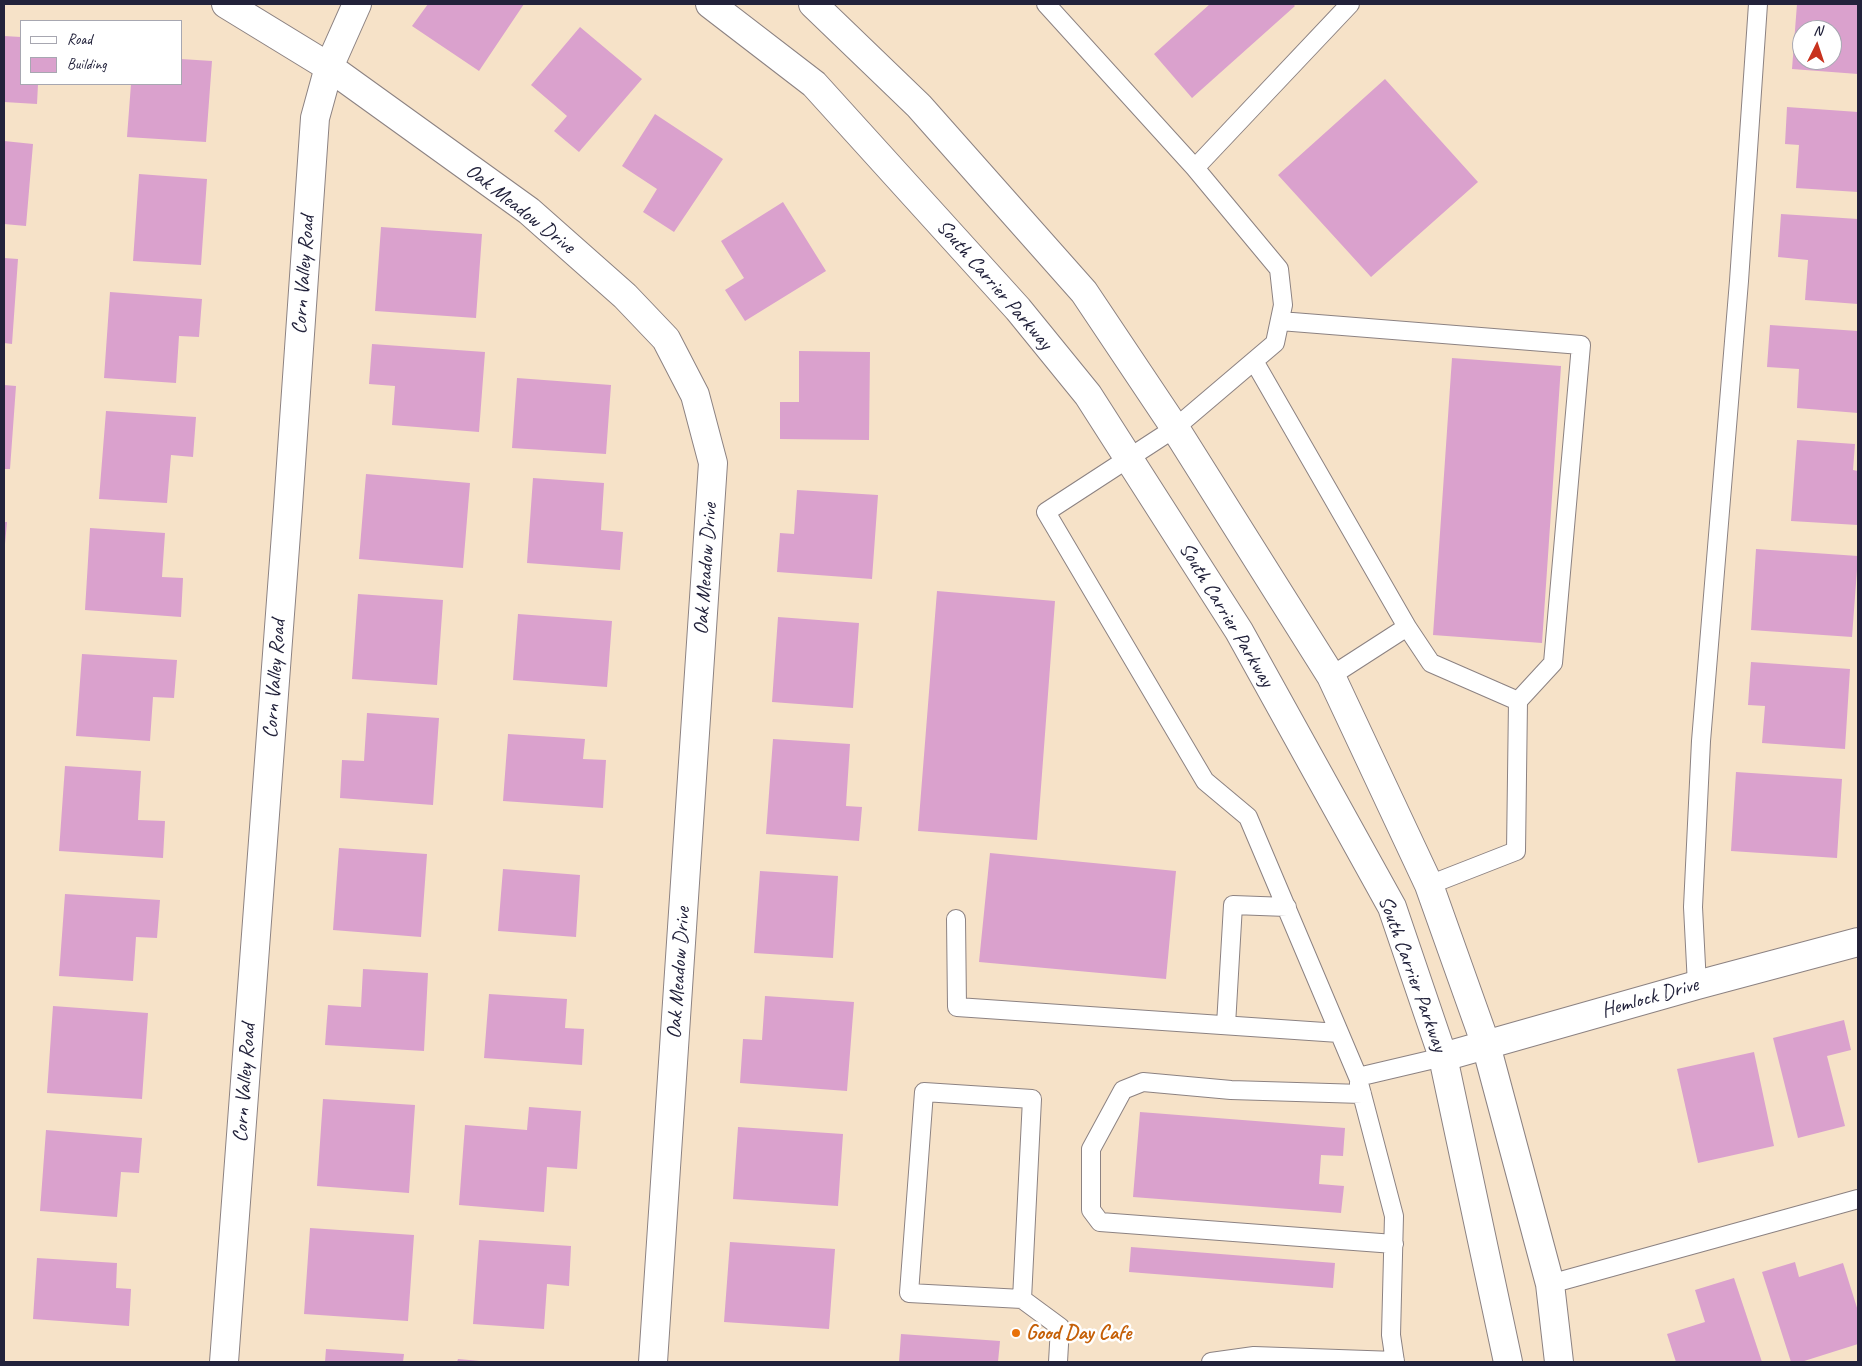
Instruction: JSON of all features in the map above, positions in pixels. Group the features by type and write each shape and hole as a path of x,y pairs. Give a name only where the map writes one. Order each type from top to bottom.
{"street":[{"name":"Oak Meadow Drive","path":"226,4 329,66 529,211 625,296 666,339 695,395 713,463 653,1362"},
{"name":"Corn Valley Road","path":"224,1362 286,527 314,118 329,66 358,4"},
{"name":"South Carrier Parkway","path":"710,4 814,84 1018,309 1088,395 1239,631 1392,907 1443,1057 1508,1362"},
{"path":"816,5 919,106 1084,292 1175,428 1331,676 1429,885 1486,1045 1550,1284 1559,1362"},
{"name":"Hemlock Drive","path":"1443,1057 1697,985 1858,942"}],"lane":[{"path":"1046,4 1195,168 1279,269 1283,305 1275,343 1175,428 1046,512 1205,781 1248,817 1358,1077 1394,1216 1391,1335 1395,1362 1254,1356 1212,1362"},
{"path":"1195,168 1350,4"},
{"path":"1697,985 1693,907 1701,741 1736,320 1758,4"},
{"path":"1280,321 1581,345 1552,663 1518,701 1516,851 1429,885"},
{"path":"1254,361 1407,627 1432,663 1518,701"},
{"path":"1331,676 1407,627"},
{"path":"1226,1025 1234,905 1287,908"},
{"path":"956,919 957,1007 1339,1033"},
{"path":"1358,1077 1443,1057"},
{"path":"1362,1094 1231,1090 1143,1082 1123,1090 1091,1149 1090,1210 1100,1222 1394,1244"},
{"path":"1022,1299 1032,1098 924,1092 908,1293 1022,1299 1060,1327 1058,1362"},
{"path":"1550,1284 1858,1199"}],"building":[{"path":"428,4 524,4 479,71 412,26"},
{"path":"1210,4 1293,4 1295,6 1192,98 1154,54"},
{"path":"1797,4 1858,4 1858,74 1805,70 1842,70 1842,20 1796,20"},
{"path":"580,27 642,79 579,152 554,131 567,116 531,85"},
{"path":"4,36 20,37 20,85 38,85 37,104 4,102"},
{"path":"182,59 212,61 206,142 127,137 131,85 182,85"},
{"path":"1385,79 1478,182 1371,277 1278,175"},
{"path":"1787,107 1858,112 1858,192 1796,188 1799,145 1785,144"},
{"path":"655,114 723,159 674,232 643,212 657,189 622,166"},
{"path":"4,141 33,144 26,226 4,224"},
{"path":"139,174 207,179 201,265 133,261"},
{"path":"783,202 826,271 745,321 725,290 744,278 721,241"},
{"path":"1781,214 1858,219 1858,304 1805,300 1808,260 1778,257"},
{"path":"381,227 482,234 476,318 375,311"},
{"path":"4,258 18,259 12,344 4,343"},
{"path":"110,292 202,299 199,337 179,336 176,383 104,378"},
{"path":"1770,325 1858,331 1858,413 1797,408 1799,369 1767,367"},
{"path":"372,344 485,352 479,432 392,425 395,386 369,384"},
{"path":"799,351 870,352 869,440 780,439 780,402 799,402"},
{"path":"1452,358 1561,366 1542,643 1433,635"},
{"path":"517,378 611,385 606,454 512,448"},
{"path":"4,385 16,386 10,469 4,469"},
{"path":"106,411 196,417 193,457 171,455 167,503 99,499"},
{"path":"1797,440 1855,444 1853,470 1858,471 1858,525 1791,521"},
{"path":"366,474 470,483 463,568 359,559"},
{"path":"533,478 604,483 601,530 623,532 620,570 527,563"},
{"path":"797,490 878,495 872,579 777,572 780,533 794,534"},
{"path":"4,522 7,522 5,544 4,544"},
{"path":"90,528 165,533 162,577 183,578 181,617 85,610"},
{"path":"1756,549 1858,556 1852,637 1751,630"},
{"path":"937,591 1055,601 1037,840 918,831"},
{"path":"358,594 443,600 437,685 352,679"},
{"path":"518,614 612,621 607,687 513,680"},
{"path":"778,617 859,623 853,708 772,702"},
{"path":"82,654 177,660 174,698 153,697 150,741 76,736"},
{"path":"1751,662 1850,669 1845,749 1762,743 1765,706 1748,705"},
{"path":"367,713 439,718 433,805 340,798 342,760 364,761"},
{"path":"508,734 585,739 583,759 606,760 603,808 503,801"},
{"path":"773,739 850,744 846,806 862,807 859,841 766,834"},
{"path":"65,766 141,771 138,820 165,821 163,858 59,851"},
{"path":"1736,772 1842,779 1837,858 1731,851"},
{"path":"339,848 427,854 421,937 333,930"},
{"path":"990,853 1176,871 1166,979 979,962"},
{"path":"503,869 580,875 576,937 498,931"},
{"path":"760,871 838,876 833,958 754,953"},
{"path":"65,894 160,900 157,938 136,937 133,981 59,976"},
{"path":"363,969 428,973 424,1051 325,1045 328,1005 361,1007"},
{"path":"489,994 567,999 565,1028 584,1029 582,1065 484,1058"},
{"path":"765,996 854,1002 847,1091 740,1083 743,1039 762,1040"},
{"path":"53,1006 148,1013 142,1099 47,1093"},
{"path":"1844,1020 1851,1050 1827,1056 1845,1126 1798,1138 1773,1038"},
{"path":"1754,1052 1774,1146 1698,1163 1677,1069"},
{"path":"323,1099 415,1105 409,1193 317,1186"},
{"path":"529,1107 581,1111 577,1169 547,1167 544,1212 459,1205 465,1125 527,1130"},
{"path":"1140,1112 1345,1128 1343,1156 1321,1155 1319,1184 1344,1186 1341,1213 1133,1197"},
{"path":"738,1127 843,1134 838,1206 733,1199"},
{"path":"46,1130 142,1138 139,1173 121,1172 117,1217 40,1211"},
{"path":"310,1228 414,1235 408,1321 304,1314"},
{"path":"479,1240 571,1246 569,1286 547,1284 544,1329 473,1324"},
{"path":"730,1242 835,1249 829,1329 724,1322"},
{"path":"1131,1247 1335,1263 1333,1288 1129,1272"},
{"path":"37,1258 117,1263 116,1288 131,1289 129,1326 33,1319"},
{"path":"1795,1262 1799,1277 1843,1263 1858,1311 1858,1344 1801,1362 1791,1362 1762,1272"},
{"path":"1734,1278 1762,1362 1676,1362 1667,1334 1705,1322 1695,1290"},
{"path":"901,1334 1000,1341 998,1362 899,1362"},
{"path":"326,1349 404,1354 403,1362 325,1362"},
{"path":"458,1359 480,1361 480,1362 457,1362"}],"place":[{"name":"Good Day Cafe","path":"1016,1333"}]}
